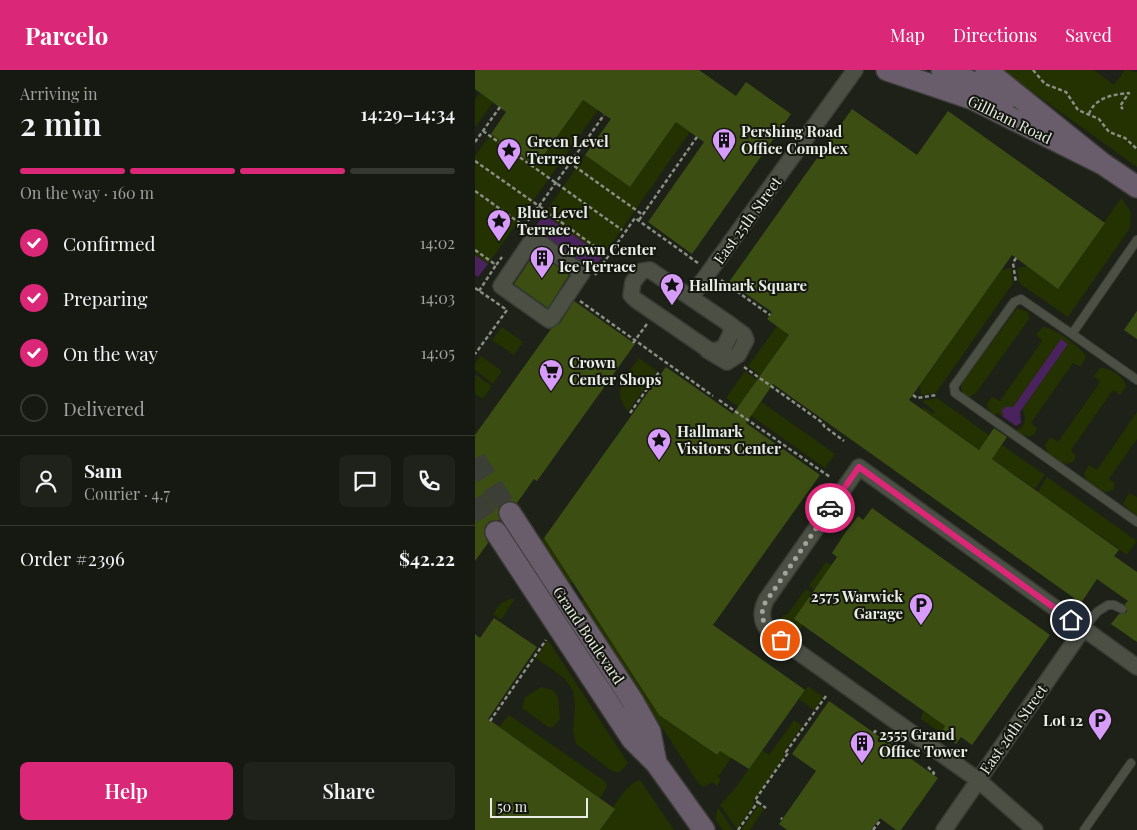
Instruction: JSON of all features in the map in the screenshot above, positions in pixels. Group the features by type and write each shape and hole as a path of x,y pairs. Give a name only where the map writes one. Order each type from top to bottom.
{"main road":[{"name":"Gillham Road","path":"887,70 973,99 1103,164"},
{"name":"Gillham Road","path":"945,71 1005,94 1055,123"},
{"path":"945,71 973,99"},
{"name":"Gillham Road","path":"994,76 1055,123 1103,164 1137,187"},
{"name":"Grand Boulevard","path":"510,513 632,700 650,732 656,763"},
{"name":"Grand Boulevard","path":"496,532 632,740 656,763 704,830"}],"street":[{"name":"East 25th Street","path":"691,297 855,70"},
{"path":"535,239 583,273 553,318 545,319 501,286 532,240 535,239"},
{"path":"650,270 691,297 728,323 731,330 725,346 717,351 699,344 637,300 631,295 630,288 642,271 650,270"},
{"path":"1035,830 978,780 770,632 763,622 762,611 766,600 859,467 1137,667"},
{"name":"East 26th Street","path":"944,830 1083,629"}],"lane":[{"path":"1072,334 1137,240"},
{"path":"1137,380 1021,299 1014,302 954,386 955,393 1137,522"},
{"path":"1083,629 1101,608 1114,605 1122,609"},
{"path":"1084,830 1131,763"}],"path":[{"path":"1033,70 1045,84 1064,90 1078,110 1099,119 1109,132 1125,138 1137,149"},
{"path":"1089,114 1092,106 1098,102 1117,94 1129,93 1120,106 1123,109"},
{"path":"475,142 500,107"},
{"path":"519,234 604,114"},
{"path":"483,131 622,230"},
{"path":"639,221 697,137"},
{"path":"475,161 605,254"},
{"path":"570,163 643,215"},
{"path":"475,191 524,226"},
{"path":"475,250 497,265"},
{"path":"479,290 507,250"},
{"path":"1016,258 1013,263 1016,283"},
{"path":"721,280 771,315"},
{"path":"475,288 507,310 475,354"},
{"path":"633,343 650,319"},
{"path":"743,366 823,423 824,426 844,441"},
{"path":"630,413 659,372"},
{"path":"913,395 917,398 937,395"},
{"path":"719,400 830,477"},
{"path":"490,720 548,636"},
{"path":"766,808 755,800 826,696"},
{"path":"874,733 875,731 900,747"},
{"path":"928,767 934,773 933,775"},
{"path":"738,830 758,802"},
{"path":"873,830 880,821"}],"green space":[{"path":"1002,70 1094,70 1114,85 1125,70 1137,72 1137,167"},
{"path":"480,93 493,102 475,128 475,100"},
{"path":"583,100 598,110 488,264 475,255 475,156 491,134 536,166"},
{"path":"676,122 690,132 603,256 544,214 585,155 630,187"},
{"path":"1121,198 1131,212 1130,228 1068,317 1019,283 1017,268 1027,266 1058,288"},
{"path":"1011,268 1013,283 936,393 921,395 920,385 1001,270"},
{"path":"1017,308 1028,312 1029,319 976,393 970,397 964,395 961,389 962,383"},
{"path":"777,326 789,335 761,376 748,366"},
{"path":"502,327 523,342 514,355 492,340"},
{"path":"1043,327 1053,330 1067,339 1080,349 1086,357 1080,367 1073,363 1031,423 1037,428 1036,432 1031,436 1025,436 1016,431 1019,428 1021,429 1025,421 1022,409 1068,344 1061,339 1013,407 1001,412 1004,414 1002,416 997,413 994,416 989,412 987,403 992,397 1000,401 1042,341 1036,334"},
{"path":"481,356 502,371 493,384 475,370 475,364"},
{"path":"639,358 657,371 628,411 620,397 620,390 625,377"},
{"path":"1100,368 1116,373 1123,380 1126,387 1120,395 1113,390 1071,450 1076,456 1073,461 1069,464 1059,462 1046,450 1045,445 1050,437 1058,442 1100,382 1094,376"},
{"path":"745,371 757,380 749,393 835,454 825,468 726,398"},
{"path":"475,374 492,386 483,399 475,394"},
{"path":"937,398 989,435 979,450 923,410 923,407 934,414 935,412 922,401"},
{"path":"1137,412 1137,439 1109,479 1115,483 1114,489 1105,492 1096,489 1085,478 1084,473 1089,465 1097,470"},
{"path":"1002,445 1045,475 1035,489 992,459"},
{"path":"1047,477 1137,541 1127,555 1038,492"},
{"path":"1129,493 1137,497 1137,517 1123,504"},
{"path":"544,538 573,582 569,585 541,541"},
{"path":"826,562 832,566 814,590 809,586"},
{"path":"806,589 812,593 794,619 803,625 798,632 781,619 783,615 787,615"},
{"path":"512,598 514,600 501,620 493,614 500,604"},
{"path":"584,599 659,715 716,755 720,751 739,747 718,777 721,780 717,786 713,782 703,787 697,781 580,602"},
{"path":"548,640 628,763 619,773 612,771 576,744 573,731 575,704 573,690 564,678 536,658"},
{"path":"808,686 823,697 814,710 799,699"},
{"path":"541,687 553,690 558,697 560,719 553,727 548,727 522,708 525,697"},
{"path":"923,711 945,726 941,733 921,719"},
{"path":"509,715 606,782 607,787 600,798 499,727"},
{"path":"794,720 802,726 783,753 785,755 753,801 755,803 737,829 720,805 737,786 762,750 769,755"},
{"path":"640,780 674,830 600,830 622,794"},
{"path":"759,805 764,809 750,830 741,830"},
{"path":"718,807 733,830 723,830 715,819"}],"shaded area":[{"path":"544,214 603,256 591,272 533,230"},
{"path":"475,255 488,264 478,277 475,275"},
{"path":"1061,339 1068,344 1020,412 1021,423 1016,426 1002,416 1004,414 1001,412 1005,407 1013,407"}],"building":[{"name":"Pershing Road Office Complex","path":"475,70 699,70 736,96 746,82 791,114 692,254 648,222 704,142 676,122 630,187 585,155 611,119 583,100 536,166 491,134 506,112 475,89"},
{"path":"852,109 917,155 948,111 1105,223 1058,289 1012,255 909,400 979,450 994,428 1007,437 992,459 1119,550 1114,556 1137,572 1137,642 1111,624 1119,614 1127,612 1125,604 1128,601 1097,579 1081,603 773,384 746,423 820,475 713,625 805,690 749,769 720,751 717,755 659,715 544,538 666,367 733,414 789,335 767,319 772,312 729,282"},
{"path":"536,251 569,275 548,308 514,284"},
{"name":"Crown Center Shops","path":"574,301 635,344 537,481 534,479 517,503 509,501 499,507 500,520 490,521 485,526 484,533 488,543 475,561 475,435 551,329 560,323"},
{"path":"1137,311 1137,339 1124,330"},
{"name":"2575 Warwick Garage","path":"872,508 1050,635 972,745 961,737 956,744 941,733 945,726 794,619 837,557 832,553 845,533 858,516 863,520"},
{"path":"494,618 537,647 488,719 615,809 600,830 475,830 475,634 480,638"},
{"name":"2555 Grand Office Tower","path":"829,701 938,778 901,830 896,830 880,818 871,830 787,830 779,824 816,771 792,754"}],"tunnel":[{"path":"475,459 510,513"},
{"path":"475,499 496,532"}],"way so far":[{"path":"781,640 766,628 762,617 763,606 830,508"}],"place":[{"name":"Pershing Road Office Complex","path":"724,161"},
{"name":"Green Level Terrace","path":"509,171"},
{"name":"Blue Level Terrace","path":"499,242"},
{"name":"Crown Center Ice Terrace","path":"542,279"},
{"name":"Hallmark Square","path":"672,306"},
{"name":"Crown Center Shops","path":"551,392"},
{"name":"Hallmark Visitors Center","path":"659,461"},
{"name":"2575 Warwick Garage","path":"921,626"},
{"name":"Lot 12","path":"1100,741"},
{"name":"2555 Grand Office Tower","path":"862,764"}],"route":[{"path":"830,508 859,467 1071,620"}]}
